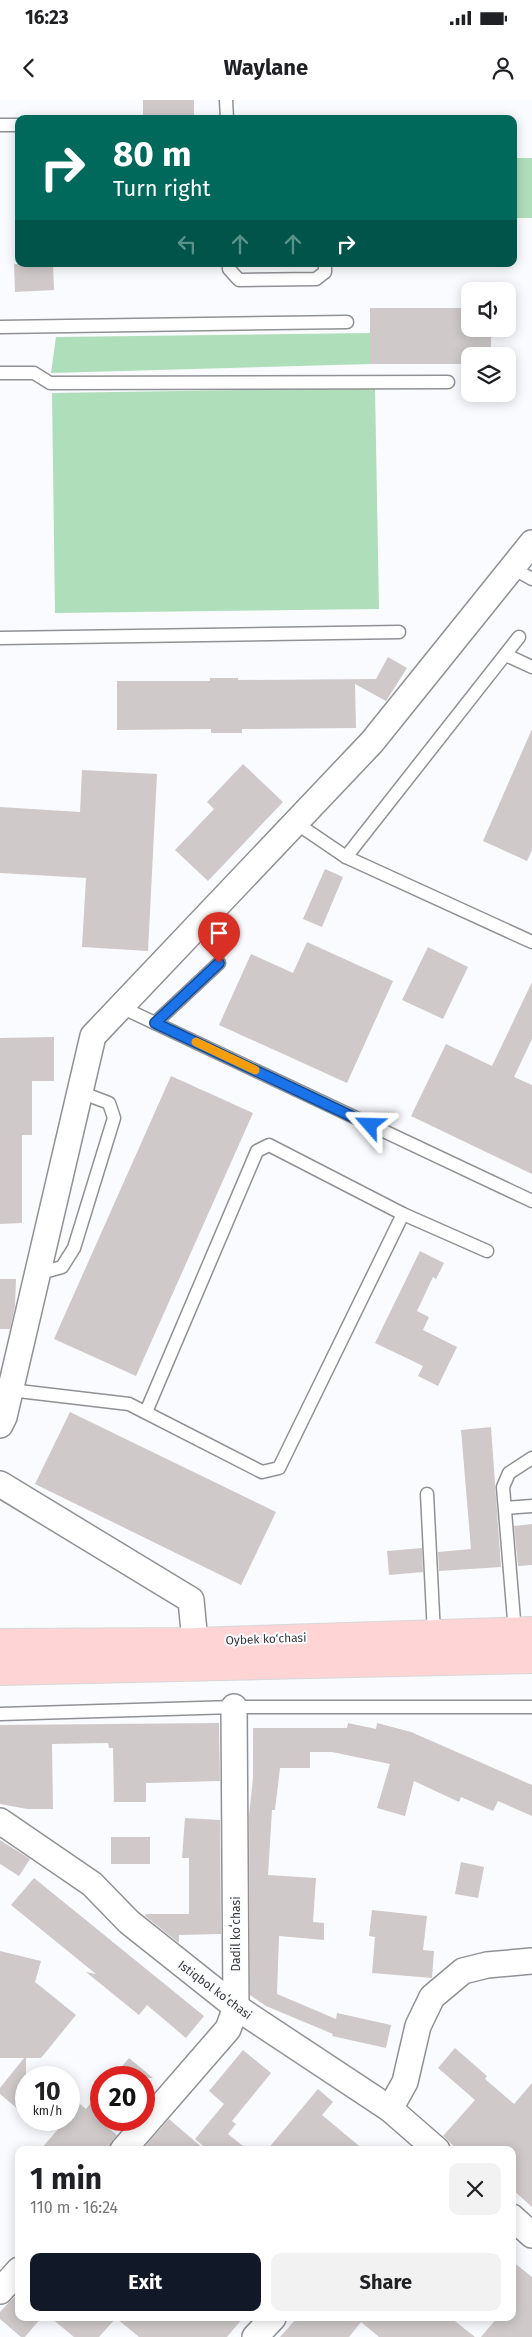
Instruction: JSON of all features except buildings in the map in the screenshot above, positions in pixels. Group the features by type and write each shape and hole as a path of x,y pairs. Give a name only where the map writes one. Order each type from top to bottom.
{"main road":[{"name":"Oybek ko‘chasi","path":"0,1642 195,1642 523,1631"},
{"name":"Oybek ko‘chasi","path":"0,1672 532,1659"}],"street":[{"path":"0,1425 38,1274 93,1036 372,742 522,573 532,543"},
{"path":"0,1484 192,1600 195,1642"},
{"name":"Dadil koʻchasi","path":"126,2146 228,2029 236,2008 234,1707"},
{"name":"Istiqbol koʻchasi","path":"0,1821 92,1884 129,1922 236,2008 390,2109 429,2146"},
{"path":"390,2109 405,2082 418,2026 432,1997 464,1971 487,1965 532,1961"},
{"path":"516,2221 532,2235"},
{"path":"0,2291 15,2274"},
{"path":"255,2337 270,2321"}],"lane":[{"path":"226,100 227,115"},
{"path":"0,125 15,125"},
{"path":"229,267 238,280 316,279 325,272 324,267"},
{"path":"0,327 347,322"},
{"path":"0,373 34,373 50,383 448,382"},
{"path":"0,638 399,632"},
{"path":"346,857 519,637"},
{"path":"506,655 532,667"},
{"path":"296,823 346,857 532,942"},
{"path":"155,1023 219,963"},
{"path":"121,1007 532,1201"},
{"path":"38,1274 62,1267 74,1248 114,1118 109,1103 80,1092"},
{"path":"146,1412 257,1151 270,1145 403,1214 487,1251"},
{"path":"10,1390 129,1404 262,1472 279,1468 403,1214"},
{"path":"523,1631 503,1487 509,1473 532,1458"},
{"path":"427,1494 434,1634"},
{"path":"506,1508 532,1506"},
{"path":"0,1714 234,1707 532,1707"}],"green space":[{"path":"517,158 532,158 532,218 517,218"},
{"path":"370,333 370,364 51,373 56,337"},
{"path":"375,388 379,609 55,613 52,393"}],"slow traffic":[{"path":"196,1042 255,1070"}],"route":[{"path":"219,963 155,1023 370,1125"}]}
